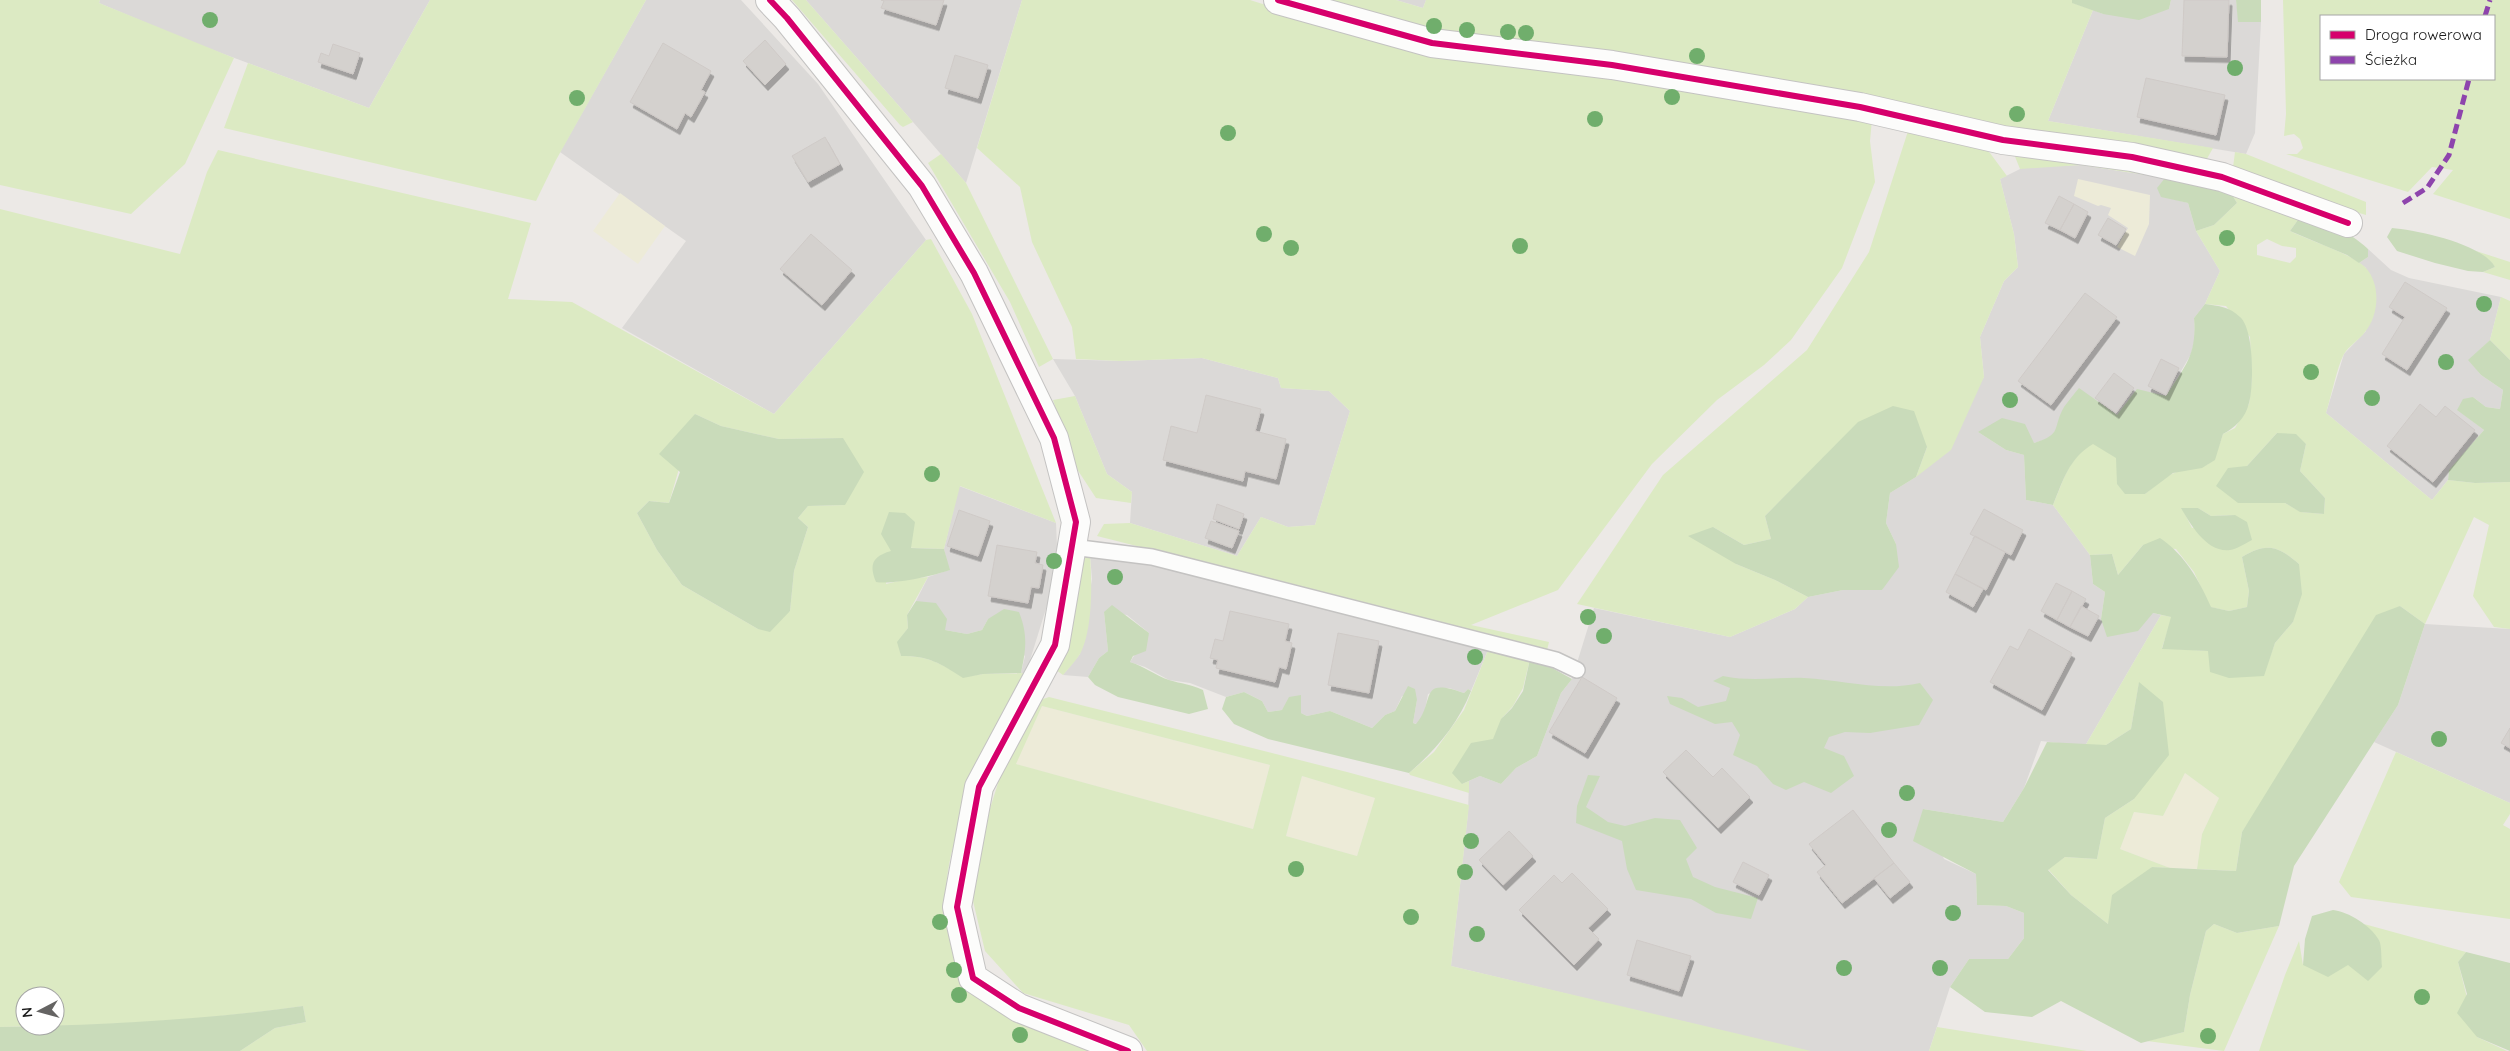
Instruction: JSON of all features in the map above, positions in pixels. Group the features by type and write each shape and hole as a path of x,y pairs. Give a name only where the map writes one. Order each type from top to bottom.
{"street":[{"path":"770,0 922,186 974,273 1054,438 1076,522 1055,645 979,787 957,906 973,978 1019,1008 1128,1051"},
{"path":"1278,0 1432,43 1612,65 1860,107 2003,140 2132,157 2222,177 2348,222"}],"lane":[{"path":"1072,547 1152,557 1556,660 1577,670"}],"shaded area":[{"path":"100,0 430,0 369,108 194,43 99,3"},
{"path":"646,0 741,0 818,84 926,240 774,414 622,328 686,241 560,152"},
{"path":"806,0 1022,0 966,183 913,122"},
{"path":"1396,0 1426,0 1423,8"},
{"path":"2171,0 2236,0 2239,22 2261,22 2255,133 2246,154 2048,121 2093,10 2103,14 2169,9"},
{"path":"2081,165 2165,178 2173,199 2188,203 2196,231 2220,271 2205,304 2194,318 2195,339 2191,354 2166,397 2117,415 2064,408 2057,428 2050,438 2034,443 1978,432 2006,450 2024,455 2026,500 2053,505 2090,555 2093,584 2105,592 2101,619 2153,613 2161,615 2085,746 2041,741 2024,788 2003,822 1923,809 1944,859 1976,874 1977,905 2006,906 2024,913 2024,938 2008,959 1969,959 1950,987 1929,1051 1804,1051 1451,966 1468,813 1469,781 1480,776 1501,784 1516,768 1537,756 1561,693 1572,679 1594,608 1730,637 1795,609 1808,597 1843,590 1882,590 1896,544 1886,523 1890,493 1916,477 1984,377 1980,337 2004,281 2018,267 2014,234 2000,179 2024,167"},
{"path":"2078,179 2150,195 2149,224 2135,256 2117,247 2128,228 2108,215 2111,208 2098,206 2074,196"},
{"path":"620,193 665,226 638,264 593,231"},
{"path":"2368,249 2391,270 2409,278 2501,297 2490,340 2469,360 2481,375 2503,390 2500,409 2486,407 2473,397 2458,410 2484,430 2449,470 2448,480 2432,500 2326,413 2344,354 2366,331 2366,268 2359,263 2368,257"},
{"path":"1202,358 1278,378 1281,388 1329,391 1350,411 1315,525 1288,527 1261,517 1237,556 1130,523 1132,492 1107,474 1075,396 1053,359 1121,361"},
{"path":"959,486 1056,523 1058,570 1026,673 1021,673 1025,656 988,619 982,630 967,634 945,630 916,601 928,577 949,570 944,549"},
{"path":"1104,554 1218,580 1488,650 1471,691 1468,689 1464,693 1449,688 1428,694 1424,715 1417,724 1413,723 1417,700 1402,696 1395,711 1385,715 1372,728 1330,711 1307,716 1301,713 1301,696 1282,710 1268,712 1262,701 1244,692 1226,697 1190,683 1169,680 1145,667 1130,662 1149,633 1127,615 1104,612 1108,651 1099,658 1088,677 1063,675 1080,654 1092,579 1090,555"},
{"path":"2425,624 2510,629 2510,803 2374,742 2398,705"},
{"path":"1042,706 1270,765 1253,829 1015,764"},
{"path":"2185,773 2219,798 2202,834 2197,869 2170,868 2120,849 2134,812 2163,816"},
{"path":"1302,776 1375,798 1357,856 1286,836"}],"green space":[{"path":"0,0 100,0 99,3 234,58 185,164 131,214 0,185"},
{"path":"430,0 646,0 556,160 536,201 224,128 248,63 369,108"},
{"path":"792,0 806,0 913,122 903,127 900,125"},
{"path":"1022,0 1250,0 1414,52 1615,77 1872,119 1870,141 1875,182 1842,268 1791,340 1764,365 1717,400 1652,464 1558,590 1471,625 1549,642 1547,650 1097,536 1104,524 1130,523 1237,556 1261,517 1288,527 1315,525 1350,411 1329,391 1281,388 1278,378 1202,358 1121,361 1076,359 1072,327 1032,242 1020,187 977,148"},
{"path":"1307,0 1396,0 1423,8 1426,0 2072,0 2073,3 2093,10 2048,121 2213,148 2204,164 1428,33"},
{"path":"2072,0 2171,0 2169,9 2139,20 2103,14 2072,3"},
{"path":"2236,0 2261,0 2261,22 2238,22"},
{"path":"2283,0 2510,0 2510,219 2433,194 2453,170 2432,167 2408,192 2286,154 2297,154 2303,148 2300,139 2294,134 2284,136 2286,114"},
{"path":"1909,128 1980,145 1990,153 2007,176 2000,179 2014,234 2018,267 2004,281 1980,337 1984,377 1951,450 1916,477 1927,447 1858,423 1765,516 1771,539 1744,545 1713,527 1736,564 1775,580 1808,597 1795,609 1730,637 1577,604 1663,475 1807,350 1869,252"},
{"path":"2012,149 2081,158 2165,178 2081,165 2020,169"},
{"path":"218,150 531,223 508,299 572,302 774,414 926,240 931,239 972,314 1056,523 960,486 944,549 890,547 892,551 886,584 928,577 907,615 908,628 898,642 901,656 919,657 934,661 963,677 983,674 1026,673 986,757 961,821 952,853 947,883 947,910 950,928 965,981 1109,1051 240,1051 275,1028 306,1022 303,1006 179,1020 65,1026 65,986 15,986 15,1027 0,1027 0,209 180,254 207,172","holes":["695,414 721,426 779,439 843,438 845,505 808,506 798,518 808,527 794,571 790,611 758,629 682,585 657,550 637,513 649,501 669,503"]},
{"path":"2235,152 2246,154 2366,202 2366,215 2232,175"},
{"path":"941,154 966,183 1053,359 1039,367 1010,302 928,163"},
{"path":"2164,173 2231,193 2237,203 2214,225 2196,231 2188,203 2161,197 2157,188 2165,178"},
{"path":"2231,193 2300,217 2290,231 2351,258 2366,268 2371,275 2376,291 2373,317 2365,332 2349,348 2341,360 2326,413 2432,500 2448,480 2475,483 2510,482 2510,629 2494,627 2473,596 2489,525 2474,517 2425,624 2400,606 2242,832 2236,871 2197,869 2202,834 2219,798 2185,773 2163,816 2134,812 2120,849 2170,868 2152,867 2108,924 2071,895 2048,869 2065,857 2097,859 2105,818 2134,799 2139,683 2131,729 2106,745 2085,746 2161,615 2172,617 2162,648 2208,651 2263,676 2275,643 2293,622 2299,564 2285,553 2272,548 2265,548 2258,549 2242,557 2249,591 2247,607 2229,611 2210,607 2194,572 2176,549 2143,545 2118,575 2112,554 2090,555 2053,505 2072,463 2093,443 2117,458 2117,484 2145,494 2174,473 2207,465 2211,462 2223,434 2235,428 2249,404 2252,379 2250,337 2226,306 2205,304 2220,271 2196,231 2214,225 2237,203","holes":["2267,239 2282,246 2296,248 2296,257 2290,263 2257,255 2257,245","2277,433 2306,444 2300,471 2325,498 2324,514 2301,512 2285,503 2238,503 2247,466","2182,508 2198,508 2211,516 2235,515 2192,528"]},
{"path":"2300,217 2345,232 2368,249 2368,257 2359,263 2347,255 2290,231"},
{"path":"2392,228 2432,235 2464,245 2477,251 2495,267 2483,272 2468,271 2397,251 2387,237"},
{"path":"2476,251 2510,262 2510,280 2483,272 2495,267"},
{"path":"2501,297 2510,301 2510,360 2490,340"},
{"path":"2205,304 2220,306 2240,317 2245,323 2248,333 2252,358 2252,384 2248,408 2232,429 2223,434 2215,460 2202,468 2173,473 2145,494 2125,494 2117,484 2116,458 2093,444 2072,463 2053,505 2026,500 2024,455 2006,450 1978,432 2002,418 2025,424 2034,443 2043,440 2053,433 2064,407 2079,388 2117,415 2137,389 2166,396 2188,360 2194,342 2194,318"},
{"path":"2490,340 2510,360 2510,482 2475,483 2448,480 2449,470 2484,430 2457,410 2463,399 2473,397 2486,407 2500,409 2503,390 2481,375 2468,360"},
{"path":"1075,396 1107,474 1132,492 1131,503 1096,498 1075,466 1053,400"},
{"path":"1893,406 1914,411 1927,447 1916,477 1890,493 1886,523 1896,544 1899,567 1882,590 1843,590 1808,597 1775,580 1736,564 1688,536 1713,527 1744,545 1771,539 1765,516 1858,422"},
{"path":"695,414 721,426 779,439 843,438 864,472 845,505 808,506 798,518 808,527 794,571 790,611 770,632 758,629 682,585 657,550 637,513 649,501 669,503 680,472 659,454"},
{"path":"2277,433 2296,434 2306,444 2300,471 2325,498 2324,514 2300,512 2285,503 2238,503 2216,486 2228,468 2247,466"},
{"path":"2181,508 2198,508 2211,516 2235,515 2247,522 2252,540 2230,550 2214,547 2201,536"},
{"path":"889,512 905,513 915,522 911,548 944,549 950,570 913,579 883,583 876,582 873,570 874,561 880,555 891,551 881,534"},
{"path":"2160,538 2184,560 2211,607 2229,611 2247,607 2249,591 2242,557 2258,549 2272,548 2285,553 2299,564 2302,594 2293,622 2275,643 2264,676 2229,678 2210,672 2208,651 2162,649 2171,617 2153,613 2138,631 2107,637 2101,619 2105,592 2093,584 2090,555 2112,554 2118,575 2143,545"},
{"path":"1090,555 1091,592 1087,632 1080,654 1063,675 1056,670 1082,558"},
{"path":"916,601 936,603 947,619 945,630 967,634 982,630 988,619 1004,609 1019,612 1024,628 1025,642 1021,673 983,674 963,678 934,661 919,657 901,656 897,642 908,628 907,615"},
{"path":"1112,605 1149,633 1146,651 1133,656 1130,662 1164,678 1203,690 1208,709 1189,714 1118,697 1095,685 1088,677 1099,658 1108,651 1104,612"},
{"path":"2400,606 2425,624 2398,705 2294,866 2279,926 2237,933 2214,924 2206,931 2190,995 2184,1032 2141,1043 2061,1001 2032,1017 1985,1012 1950,987 1969,959 2008,959 2024,938 2024,913 2006,906 1977,905 1976,874 1913,841 1923,809 2003,822 2024,788 2047,742 2106,745 2131,729 2139,682 2163,702 2169,755 2134,799 2105,818 2097,859 2065,857 2048,870 2071,895 2108,924 2112,895 2152,867 2236,871 2242,832 2376,615"},
{"path":"1488,650 1530,659 1523,688 1513,706 1503,717 1493,740 1462,784 1469,781 1469,793 1410,775 1409,773 1434,752 1464,710"},
{"path":"1530,659 1545,664 1572,679 1561,693 1537,756 1516,768 1501,784 1480,776 1462,784 1452,773 1471,743 1493,739 1501,719 1512,708 1523,691"},
{"path":"1723,676 1754,679 1804,678 1877,686 1920,683 1933,700 1919,725 1870,733 1845,732 1829,737 1824,748 1844,756 1854,776 1831,793 1804,782 1786,790 1773,784 1757,766 1733,755 1740,735 1732,722 1715,724 1670,704 1667,696 1682,698 1698,707 1726,701 1730,688 1713,681"},
{"path":"1408,686 1415,689 1417,700 1413,723 1416,724 1433,689 1439,687 1464,693 1468,689 1471,691 1460,714 1445,736 1409,773 1268,739 1234,724 1222,709 1226,697 1244,692 1262,701 1268,712 1282,710 1289,697 1301,695 1301,713 1307,716 1330,711 1372,728 1385,715 1395,711"},
{"path":"1049,697 1347,772 1469,805 1451,966 1811,1051 1147,1051 1129,1025 1023,993 985,951 973,901 982,834 1005,761 1031,711 1043,699","holes":["1042,706 1270,765 1253,829 1016,764","1302,776 1375,798 1357,856 1286,836"]},
{"path":"2396,752 2510,803 2510,814 2503,825 2510,829 2510,919 2351,897 2339,882"},
{"path":"1588,775 1600,776 1586,807 1608,822 1625,826 1655,818 1680,820 1697,848 1686,859 1693,877 1715,887 1758,898 1751,919 1716,913 1691,899 1636,890 1627,869 1622,841 1576,823 1577,806"},
{"path":"2333,910 2346,913 2359,920 2379,940 2382,967 2368,981 2348,965 2328,977 2303,965 2305,939 2312,916"},
{"path":"2214,924 2237,933 2279,926 2224,1051 2147,1041 2184,1032 2190,995 2206,931"},
{"path":"2364,924 2466,952 2458,962 2477,1037 2507,1051 2259,1051 2285,975 2299,941 2303,965 2379,940"},
{"path":"2466,952 2510,963 2510,1051 2477,1037 2457,1013 2467,994 2458,962"},
{"path":"303,1006 306,1022 275,1028 240,1051 0,1051 0,1027 15,1027 15,1036 65,1036 65,1025 152,1021"},
{"path":"1937,1027 2087,1051 1929,1051"}],"building":[{"path":"881,0 944,0 936,25 881,8 884,1"},
{"path":"2184,0 2229,0 2227,57 2182,56"},
{"path":"765,40 786,64 765,85 743,61"},
{"path":"663,43 711,71 701,90 705,92 691,117 685,113 677,129 630,102"},
{"path":"333,44 360,53 353,74 318,62 321,53 329,56"},
{"path":"955,55 988,65 978,98 945,88"},
{"path":"2146,78 2225,95 2216,135 2137,117"},
{"path":"825,137 840,164 808,182 792,156"},
{"path":"2059,196 2074,204 2060,230 2045,223"},
{"path":"2074,204 2088,212 2075,238 2060,230"},
{"path":"2108,218 2126,229 2116,245 2098,235"},
{"path":"811,234 852,270 822,305 780,269"},
{"path":"2405,282 2447,308 2407,370 2382,354 2405,317 2389,307"},
{"path":"2085,293 2117,317 2051,405 2018,381"},
{"path":"2161,359 2179,368 2166,395 2148,386"},
{"path":"2114,373 2134,388 2116,413 2095,398"},
{"path":"1206,395 1261,409 1255,431 1286,439 1276,479 1245,471 1243,481 1163,460 1171,426 1197,433"},
{"path":"2420,404 2436,417 2445,406 2475,430 2433,482 2387,446"},
{"path":"1217,504 1244,514 1239,529 1213,519"},
{"path":"1984,509 2023,530 2011,555 1970,534"},
{"path":"959,510 990,521 978,556 947,546"},
{"path":"1211,521 1239,531 1232,548 1205,538"},
{"path":"1975,536 2005,552 1986,590 1955,574"},
{"path":"997,545 1037,552 1035,563 1043,565 1039,588 1031,587 1028,603 988,596"},
{"path":"1955,574 1983,589 1973,607 1946,592"},
{"path":"2056,583 2072,591 2057,620 2041,611"},
{"path":"2072,591 2086,599 2070,627 2057,620"},
{"path":"2081,606 2099,616 2088,636 2070,627"},
{"path":"1230,611 1289,624 1285,641 1292,643 1286,669 1279,667 1275,682 1216,668 1218,660 1210,658 1215,639 1223,641"},
{"path":"2029,629 2072,653 2042,710 1990,682 2010,646 2018,650"},
{"path":"1338,633 1379,641 1369,693 1328,685"},
{"path":"1582,677 1617,698 1585,753 1549,732"},
{"path":"2510,728 2510,748 2501,743"},
{"path":"1686,750 1713,777 1722,768 1750,797 1718,828 1663,772"},
{"path":"1853,810 1894,863 1842,903 1817,872 1826,865 1809,844"},
{"path":"1509,831 1533,856 1503,885 1479,860"},
{"path":"1743,862 1769,875 1759,895 1733,882"},
{"path":"1894,863 1910,882 1890,898 1874,878"},
{"path":"1572,873 1608,909 1588,928 1599,939 1574,965 1519,910 1554,875 1562,883"},
{"path":"1637,940 1691,956 1679,991 1627,975"}],"marked path":[{"path":"2485,15 2490,0"},
{"path":"2403,203 2427,188 2449,155 2469,80"}],"cycle path":[{"path":"770,0 787,18 922,186 974,273 1054,438 1076,522 1055,645 979,787 957,907 973,978 1019,1008 1128,1051"},
{"path":"1278,0 1432,43 1612,65 1860,107 2003,140 2132,157 2222,177 2348,223"}]}
